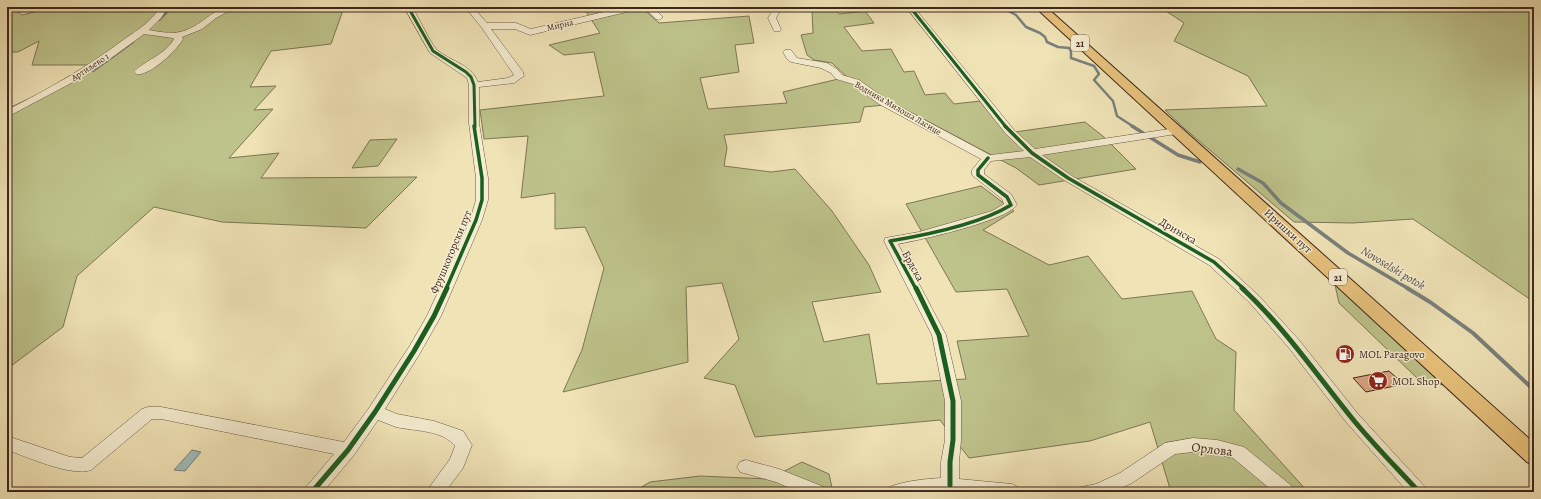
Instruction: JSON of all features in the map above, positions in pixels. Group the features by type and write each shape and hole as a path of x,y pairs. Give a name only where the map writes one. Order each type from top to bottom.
{"main road":[{"name":"Иришки пут","path":"1040,7 1534,456"}],"street":[{"name":"Артиљево 1","path":"7,114 73,80 101,62 142,31 158,16 164,7"},
{"path":"142,31 176,36 184,34 199,27 213,16 232,7"},
{"path":"408,7 433,51 466,72 471,77 474,85 511,81 519,76 518,72 485,26 469,7"},
{"name":"Мирна","path":"485,26 516,26 530,32 636,7"},
{"path":"648,7 659,17"},
{"path":"774,7 775,13 772,18 778,29"},
{"name":"Дринска","path":"910,7 1010,132 1032,153 1068,178 1214,262 1254,299 1294,344 1352,418 1419,492"},
{"path":"597,16 602,25"},
{"path":"138,72 149,67 178,42 180,39 176,36"},
{"name":"Водника Милоша Ласице","path":"788,52 790,57 794,60 809,64 824,64 839,77 856,82 883,102 988,158"},
{"name":"Фрушкогорски пут","path":"312,492 348,450 375,412 434,316 476,220 482,200 482,178 474,123 474,85"},
{"path":"988,158 1001,158 1176,131"},
{"name":"Брдска","path":"950,485 953,440 953,401 939,335 890,242 920,236 996,214 1007,209 1011,205 1007,197 978,175 978,170 988,158"},
{"path":"375,412 395,420 440,429 457,436 464,445 457,463 435,492"},
{"path":"7,443 70,464 85,465 148,414 161,413 348,450"},
{"name":"Орлова","path":"1087,492 1098,491 1126,478 1170,448 1193,445 1217,447 1238,452 1287,492"},
{"path":"746,467 779,476 818,492"},
{"path":"895,492 925,486 950,485 1012,492"}],"green space":[{"path":"7,7 12,7 22,15 55,7 365,7 343,10 331,44 271,51 250,87 276,86 254,110 273,109 229,158 279,153 261,178 417,177 366,228 222,222 154,207 77,276 63,327 7,369 7,109 43,92 88,65 32,65 39,41 18,52 7,52"},
{"path":"583,7 641,7 659,23 749,16 754,43 735,45 739,72 700,78 708,109 787,103 783,92 847,77 832,63 814,60 807,55 801,35 813,33 812,10 798,7 834,7 839,14 865,11 874,23 844,27 862,51 891,49 904,72 914,71 925,95 945,93 954,104 989,100 1015,132 1085,122 1104,137 1136,169 1039,185 1016,168 895,104 864,107 860,122 724,135 727,148 724,166 771,172 795,169 832,211 869,265 881,292 812,302 824,342 869,334 877,384 966,379 957,341 1029,336 1007,289 956,292 906,204 981,186 1014,211 983,230 1049,265 1088,256 1122,299 1192,291 1216,339 1236,352 1234,410 1308,492 1171,492 1150,422 1090,441 969,458 940,420 755,437 735,385 704,378 739,339 722,283 686,287 688,362 563,392 582,350 604,268 585,227 555,229 555,193 521,198 528,136 484,139 480,110 604,96 594,52 564,55 549,45 600,33"},
{"path":"1160,7 1534,7 1534,302 1413,219 1353,223 1294,222 1165,110 1267,106 1248,76 1174,41 1184,23"},
{"path":"397,139 378,166 352,168 370,140"},
{"path":"1333,276 1454,388 1417,378 1339,303"},
{"path":"802,462 829,474 833,492 633,492 650,482 700,476 769,479"}],"water":[{"path":"192,450 201,452 185,471 174,470"}],"building":[{"name":"MOL Shop","path":"1389,371 1404,384 1366,392 1353,378"}],"waterway":[{"path":"159,20 172,7"},
{"name":"Novoselski potok","path":"1001,7 1016,15 1026,27 1040,33 1045,37 1047,42 1058,47 1069,48 1071,51 1071,58 1094,66 1099,74 1094,80 1113,101 1117,116 1134,127"},
{"path":"93,71 133,42"},
{"name":"Novoselski potok","path":"1132,126 1178,155 1200,162"},
{"name":"Novoselski potok","path":"1238,169 1263,183 1281,203 1348,253 1409,289"},
{"name":"Novoselski potok","path":"1407,288 1430,302 1473,333 1534,390"}],"cycle path":[{"path":"312,492 348,450 375,412 414,351 434,316 460,259 476,220 482,200 482,178 474,123 474,85 471,77 466,72 433,51 408,7"},
{"path":"910,7 1010,132 1032,153 1068,178 1214,262 1254,299 1294,344 1352,418 1419,492"},
{"path":"950,485 950,462 953,440 953,401 939,335 890,241 920,236 996,214 1011,205 1007,197 978,175 978,170 988,158"}],"place":[{"name":"MOL Paragovo","path":"1345,354"},
{"name":"MOL Shop","path":"1378,381"}]}
